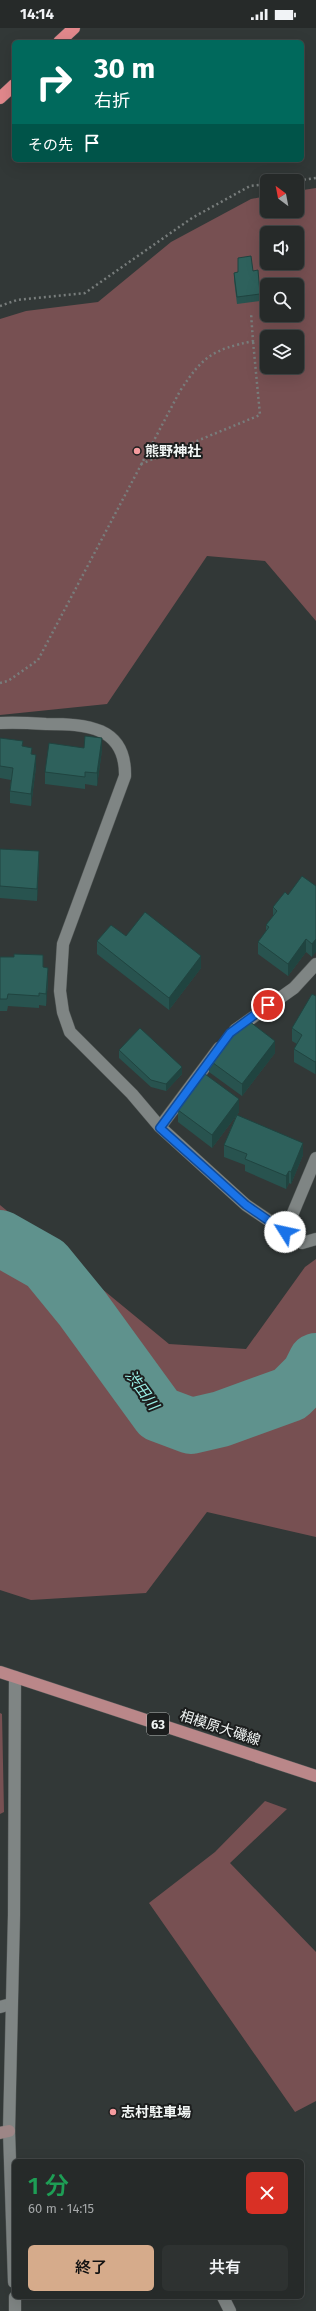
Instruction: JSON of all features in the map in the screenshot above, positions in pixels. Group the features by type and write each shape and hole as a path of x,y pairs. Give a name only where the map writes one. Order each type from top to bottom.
{"highway":[{"path":"61,40 74,28"},
{"path":"0,98 12,87"}],"main road":[{"name":"相模原大磯線","path":"0,1672 316,1776"}],"street":[{"path":"0,724 78,724 110,736 120,746 126,760 125,776 63,944 60,991 63,1012 70,1032 132,1094 160,1128 246,1205 302,1243 316,1239"},
{"path":"160,1128 230,1033 294,988 316,964"},
{"path":"285,1232 316,1158"},
{"path":"12,2252 4,2132 5,2006 14,1915 15,1677"},
{"path":"14,2299 15,2311"},
{"path":"224,2299 230,2311"}],"path":[{"path":"304,180 316,178"},
{"path":"0,306 17,300 85,293 192,218 250,186 260,185"},
{"path":"141,464 260,415 251,313"},
{"path":"0,683 8,681 38,660 180,391 197,366 222,348 253,341"}],"shaded area":[{"path":"316,188 316,621 265,561 207,556 107,704 0,715 0,319 26,311 98,302 171,242 251,199 260,197 260,218 304,218 304,190"},
{"path":"0,1205 169,1344 246,1349 305,1267 316,1259 316,1537 207,1512 146,1593 31,1600 0,1590"},
{"path":"0,1713 2,1714 4,1812 0,1814"},
{"path":"265,1801 287,1809 230,1863 316,1952 316,2101 295,2112 149,1903 215,1852"}],"building":[{"path":"251,256 253,271 258,270 260,294 237,297 234,273 238,272 238,258"},
{"path":"85,736 102,738 97,773 85,772 85,777 45,772 49,743 84,748"},
{"path":"0,738 23,741 22,746 32,748 31,754 36,755 31,794 10,791 13,768 0,766"},
{"path":"0,849 39,851 37,889 0,886"},
{"path":"302,876 316,886 316,939 312,944 306,939 288,964 258,942 269,927 266,925 277,911 273,907 285,892 288,895"},
{"path":"145,912 201,956 169,998 97,941 111,925 126,936"},
{"path":"14,954 43,955 43,967 48,968 46,994 39,993 39,996 8,994 7,999 0,999 0,957 14,957"},
{"path":"312,994 316,996 315,1062 294,1049 302,1035 292,1028"},
{"path":"245,1018 275,1041 242,1084 209,1060 227,1036"},
{"path":"140,1028 182,1067 166,1084 151,1080 119,1050"},
{"path":"205,1074 239,1099 212,1135 178,1110"},
{"path":"237,1115 303,1143 291,1172 289,1171 286,1176 245,1159 247,1154 224,1145"}],"waterway":[{"name":"渋田川","path":"0,1238 46,1264 82,1308 159,1414 191,1426 221,1419 290,1394 309,1375 316,1361"}],"place":[{"name":"熊野神社","path":"137,451"},
{"name":"志村駐車場","path":"113,2112"}],"route":[{"path":"268,1005 230,1033 160,1128 246,1205 285,1232"}]}
